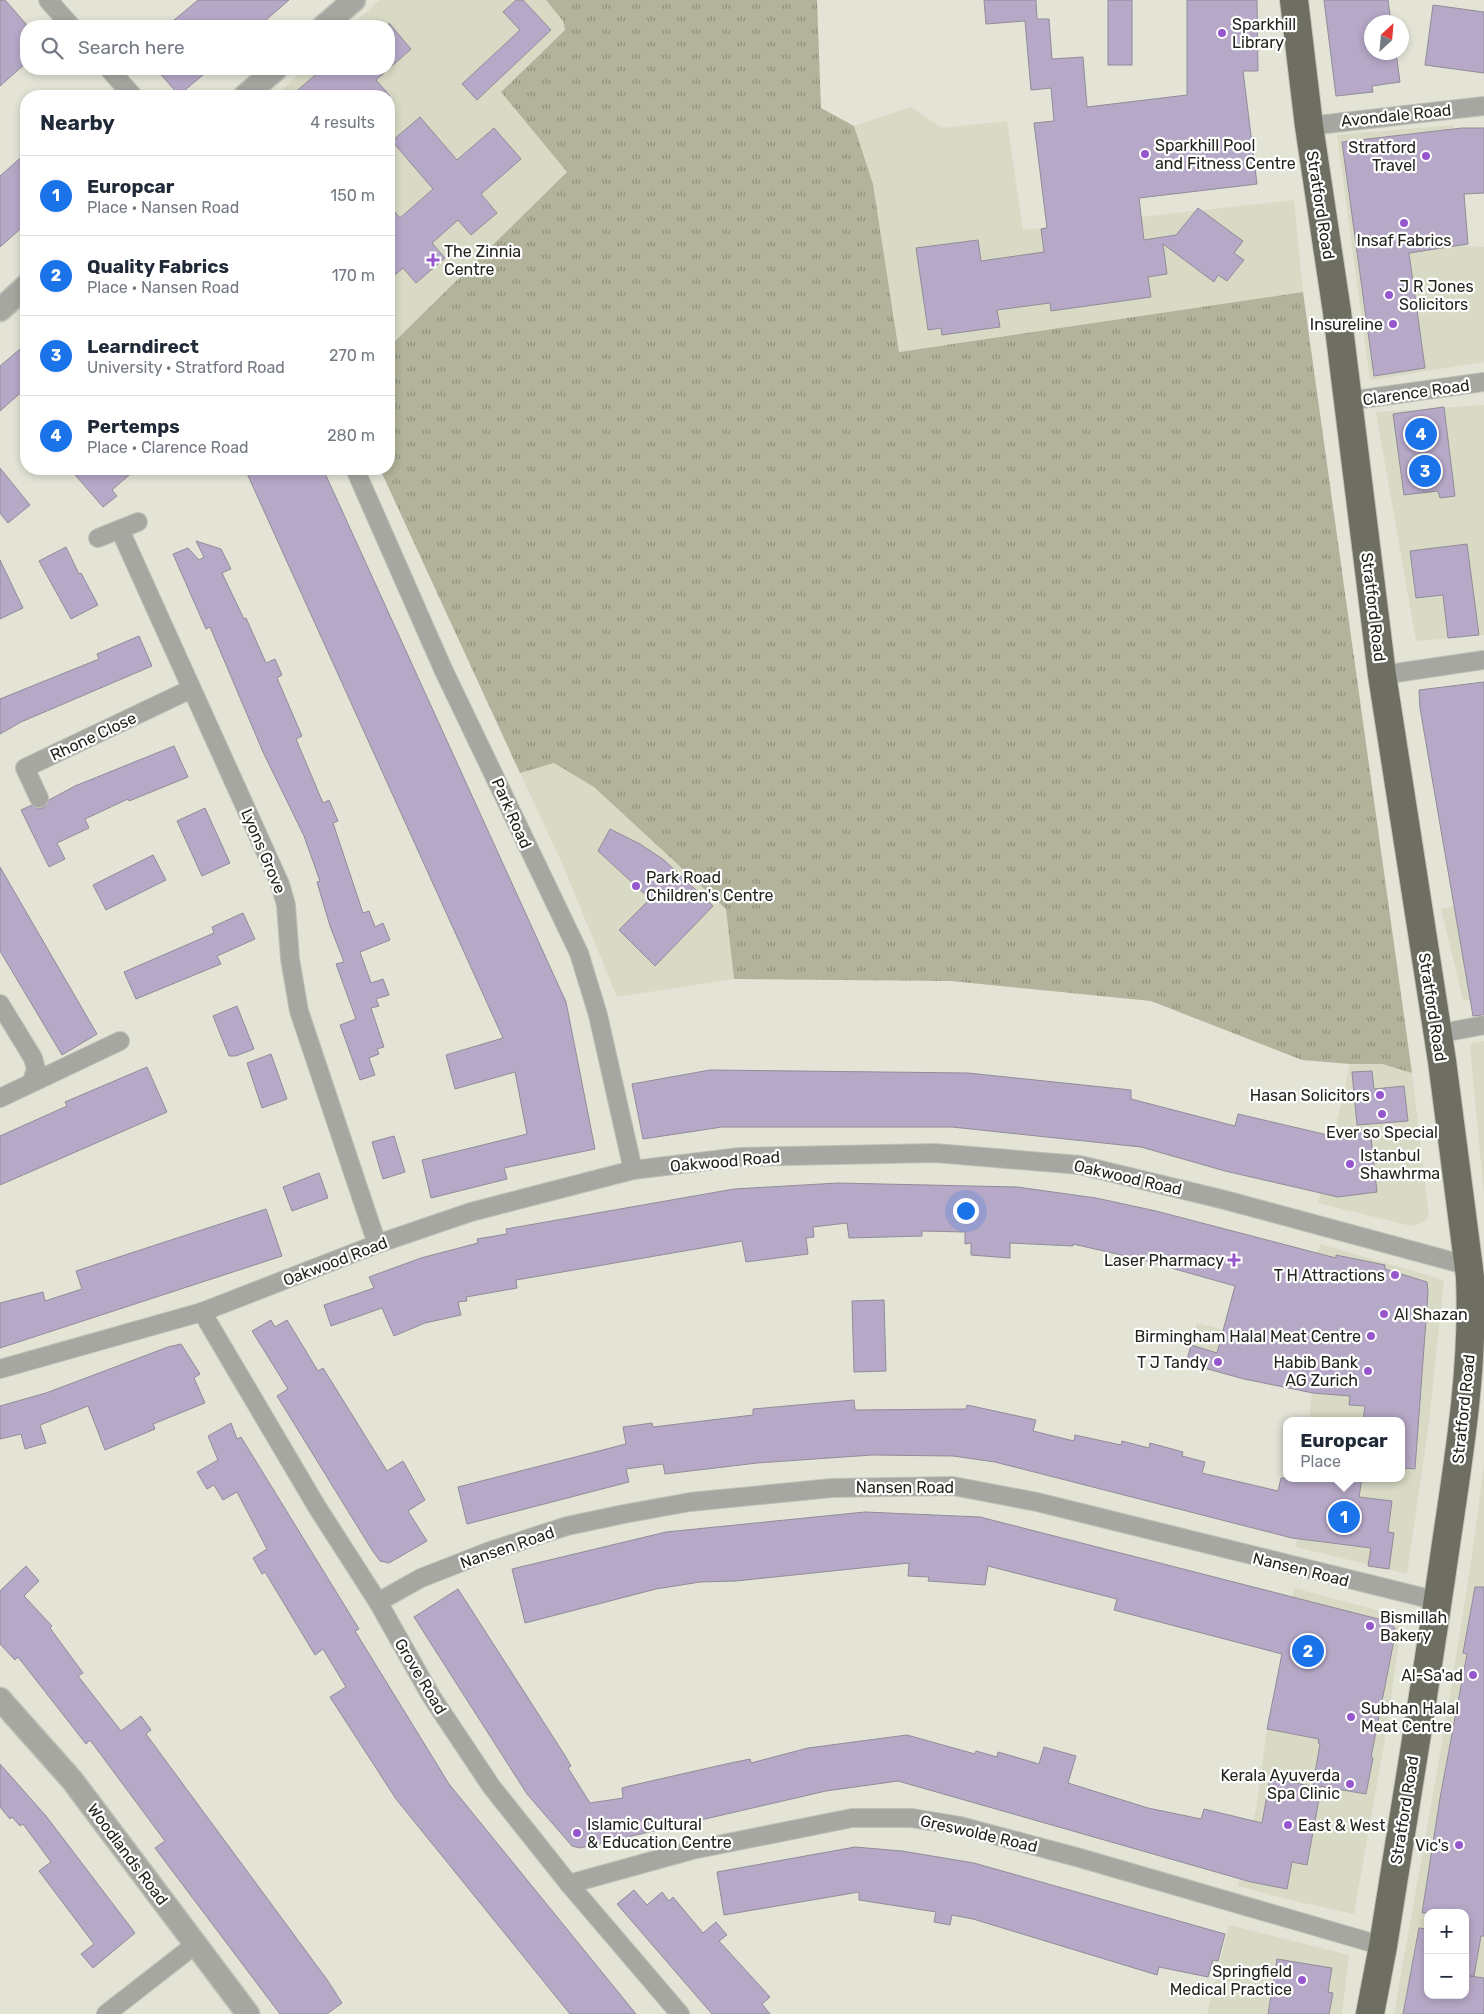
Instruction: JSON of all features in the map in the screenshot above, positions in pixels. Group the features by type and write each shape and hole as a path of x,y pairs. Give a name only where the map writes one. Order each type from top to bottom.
{"highway":[{"name":"Stratford Road","path":"1294,0 1309,126 1324,220 1348,401 1382,675 1438,1034 1468,1266 1478,1309 1438,1602 1383,1946 1370,2014"}],"street":[{"path":"48,0 66,20"},
{"path":"331,20 354,0"},
{"path":"114,75 128,90"},
{"path":"252,90 269,75"},
{"name":"Avondale Road","path":"1309,126 1484,106"},
{"path":"0,310 20,292"},
{"name":"Clarence Road","path":"1348,401 1484,382"},
{"name":"Park Road","path":"358,475 443,669 579,953 598,1015 633,1170"},
{"path":"98,538 138,522"},
{"name":"Lyons Grove","path":"120,530 280,884 286,905 290,959 299,1010 377,1244"},
{"path":"1382,675 1484,660"},
{"name":"Rhone Close","path":"39,798 25,768 191,689"},
{"path":"0,1004 33,1058 36,1069 32,1081"},
{"path":"1438,1034 1484,1025"},
{"path":"0,1098 32,1081 120,1041"},
{"name":"Oakwood Road","path":"0,1369 202,1312 377,1244 471,1212 633,1170 740,1157 935,1153 1080,1164 1225,1200 1468,1266"},
{"name":"Grove Road","path":"202,1312 317,1506 378,1602 431,1696 492,1786 569,1884 680,2014"},
{"name":"Nansen Road","path":"378,1602 421,1578 490,1551 567,1526 624,1514 690,1502 832,1488 953,1486 1037,1502 1438,1602"},
{"name":"Woodlands Road","path":"0,1699 72,1780 248,2014"},
{"name":"Greswolde Road","path":"569,1884 692,1850 852,1818 912,1818 960,1826 1080,1858 1383,1946"},
{"path":"106,2014 196,1944"}],"shaded area":[{"name":"The Zinnia Centre","path":"380,0 546,0 563,21 565,30 501,92 567,172 395,341 395,90 282,90 298,75 395,75 395,20 358,20"},
{"path":"911,107 942,128 1007,121 1023,230 1294,200 1303,292 899,352 873,184 854,126"},
{"path":"1453,125 1460,155 1466,246 1484,247 1484,362 1370,380 1337,135"},
{"path":"1484,405 1484,635 1416,641 1376,412"},
{"name":"Park Road Children's Centre","path":"554,763 594,787 726,909 734,979 617,997 562,863 520,773"},
{"path":"1484,903 1482,1002 1463,1000 1441,908"},
{"path":"1484,1041 1484,1195 1470,1048 1472,1043"},
{"path":"1350,1064 1382,1064 1412,1073 1429,1216 1422,1223 1411,1226 1318,1203"},
{"path":"1320,1244 1444,1280 1429,1422 1407,1574 1296,1547 1304,1482 1405,1482 1405,1417 1309,1417 1312,1393 1244,1379 1186,1363 1197,1323 1248,1336 1301,1307"},
{"path":"1484,1465 1484,2014 1394,2014 1443,1737 1471,1563"},
{"path":"1294,1588 1395,1615 1402,1620 1385,1739 1354,1914 1238,1886 1256,1809 1268,1722"},
{"path":"1229,1925 1349,1955 1342,2014 1207,2014"}],"green space":[{"path":"546,0 817,0 821,108 854,126 873,184 899,352 1303,292 1412,1073 1382,1064 1350,1064 1302,1060 1151,1001 951,981 734,979 726,909 594,787 554,763 520,773 383,475 395,475 395,341 567,172 501,92 565,30 563,21"}],"building":[{"path":"0,0 5,0 22,20 20,20 20,68 0,86"},
{"path":"198,0 289,0 266,20 174,20"},
{"path":"516,0 523,0 551,30 477,100 462,84 520,30 503,12"},
{"path":"984,0 1036,0 1037,19 1049,19 1052,59 1083,57 1087,107 1187,95 1187,0 1257,0 1258,71 1243,71 1257,184 1139,198 1144,240 1176,235 1198,208 1243,241 1234,253 1244,260 1227,281 1218,275 1214,282 1163,244 1167,274 1148,277 1151,297 1051,311 1050,303 997,310 1000,327 942,335 941,328 928,330 916,248 978,240 981,261 1044,252 1041,229 1047,228 1034,123 1054,121 1051,88 1031,90 1025,21 986,24"},
{"path":"1108,0 1132,0 1132,65 1108,65"},
{"path":"1324,0 1388,0 1390,15 1364,15 1364,60 1397,60 1400,82 1372,86 1373,92 1336,96"},
{"path":"1433,5 1484,12 1484,73 1425,65"},
{"path":"395,30 411,49 395,63"},
{"path":"161,75 203,75 185,90 175,90"},
{"path":"315,75 381,75 376,80 385,90 298,90"},
{"path":"420,117 457,160 494,128 521,159 481,194 497,213 471,235 458,220 432,243 445,258 416,283 403,268 395,275 395,212 400,218 433,189 395,145 395,138"},
{"path":"1462,128 1484,128 1484,193 1464,194 1468,244 1409,253 1425,368 1374,376 1342,142"},
{"path":"20,158 20,229 0,247 0,176"},
{"path":"20,349 20,393 0,411 0,366"},
{"path":"1444,407 1455,496 1440,498 1438,491 1404,495 1393,414"},
{"path":"0,468 30,505 8,523 0,513"},
{"path":"75,475 129,475 112,490 117,496 103,507"},
{"path":"248,475 326,475 566,1002 595,1149 504,1168 507,1179 431,1198 422,1160 527,1134 515,1072 455,1089 446,1055 503,1038"},
{"path":"196,541 221,549 231,569 222,573 244,619 246,618 266,663 275,659 282,675 277,678 302,736 296,739 323,803 329,800 338,821 333,823 363,913 369,911 375,927 383,923 390,940 360,952 371,983 383,979 389,995 376,999 379,1006 371,1008 384,1047 377,1049 379,1054 369,1058 375,1075 360,1080 340,1025 356,1019 336,964 344,962 330,926 317,882 320,881 304,836 263,752 210,627 206,629 173,554 188,548 199,560 204,557"},
{"path":"1467,544 1479,635 1448,638 1443,595 1416,598 1410,551"},
{"path":"66,547 79,574 81,573 98,605 71,619 39,561"},
{"path":"0,560 23,608 0,619"},
{"path":"139,636 152,666 21,722 0,734 0,699 99,659 97,654"},
{"path":"1484,682 1484,1015 1473,1016 1420,708 1419,690"},
{"path":"174,746 188,777 129,801 128,799 85,819 89,828 57,843 65,859 49,867 21,810 32,805 43,808 49,800 75,786"},
{"path":"205,808 230,863 202,876 177,821"},
{"path":"610,829 640,844 664,860 713,906 655,966 619,930 650,899 598,851"},
{"path":"153,855 166,880 106,910 93,885"},
{"path":"0,867 97,1034 62,1055 0,951"},
{"path":"243,913 255,939 217,956 221,964 136,999 124,972 214,933 212,927"},
{"path":"237,1006 254,1049 236,1056 229,1056 213,1016"},
{"path":"271,1054 287,1099 262,1108 247,1063"},
{"path":"147,1067 167,1112 0,1185 0,1136 67,1106 65,1102"},
{"path":"710,1070 968,1073 1131,1090 1131,1099 1235,1126 1238,1114 1332,1136 1370,1128 1377,1192 1338,1197 1225,1171 1141,1147 952,1127 722,1127 643,1139 632,1084"},
{"path":"1372,1071 1374,1089 1404,1086 1408,1121 1357,1125 1352,1072"},
{"path":"394,1136 405,1172 383,1179 372,1142"},
{"path":"319,1173 328,1198 292,1211 283,1187"},
{"path":"838,1183 1017,1187 1096,1198 1156,1211 1336,1258 1336,1255 1385,1265 1385,1269 1427,1282 1428,1293 1415,1469 1405,1468 1405,1417 1364,1417 1365,1406 1349,1405 1350,1396 1313,1393 1244,1379 1186,1363 1191,1345 1217,1353 1235,1286 1143,1260 1073,1244 1073,1246 1010,1243 1010,1258 971,1255 971,1243 965,1244 965,1232 922,1231 922,1236 849,1238 847,1223 813,1227 814,1237 806,1238 808,1254 746,1262 742,1241 516,1280 517,1288 466,1297 467,1301 458,1302 461,1315 425,1323 394,1336 382,1308 331,1326 324,1305 374,1288 369,1277 421,1258 478,1243 477,1239 507,1234 506,1229 734,1189"},
{"path":"266,1209 282,1256 0,1348 0,1303 43,1292 45,1301 82,1289 76,1271"},
{"path":"884,1300 886,1371 854,1372 852,1301"},
{"path":"271,1320 275,1327 287,1320 318,1371 323,1368 387,1471 403,1461 425,1500 408,1511 427,1541 389,1563 380,1561 372,1550 277,1396 288,1389 252,1331"},
{"path":"181,1344 200,1374 194,1378 205,1403 153,1424 155,1429 105,1450 88,1406 40,1425 46,1443 25,1449 21,1434 0,1439 0,1406 46,1393 168,1347"},
{"path":"854,1400 855,1410 966,1409 967,1405 1036,1420 1033,1431 1074,1441 1075,1435 1121,1445 1122,1441 1149,1448 1150,1443 1183,1452 1182,1456 1205,1462 1202,1473 1278,1491 1281,1478 1283,1478 1283,1482 1361,1482 1359,1497 1392,1501 1388,1532 1394,1533 1389,1569 1368,1566 1371,1548 1292,1538 995,1462 953,1456 872,1455 757,1463 665,1474 663,1464 626,1469 629,1482 467,1524 458,1487 626,1444 623,1427 652,1423 653,1427 753,1415 753,1409"},
{"path":"231,1423 237,1439 241,1437 359,1629 355,1631 449,1784 636,2014 570,2014 396,1799 330,1697 346,1687 323,1649 315,1655 265,1572 262,1574 253,1558 267,1549 237,1492 223,1500 214,1485 207,1489 197,1472 218,1460 208,1436"},
{"path":"865,1512 980,1517 1390,1622 1396,1630 1371,1757 1373,1758 1366,1794 1313,1785 1320,1744 1318,1743 1319,1739 1267,1729 1282,1654 1114,1610 1117,1599 988,1566 985,1585 928,1581 929,1577 908,1576 909,1563 736,1581 700,1582 656,1589 525,1623 512,1569 666,1532"},
{"path":"26,1566 39,1581 24,1596 52,1626 50,1628 83,1673 78,1676 121,1731 141,1716 151,1730 146,1734 328,1981 342,2003 327,2014 280,2014 155,1848 165,1841 90,1740 86,1744 18,1657 15,1660 0,1644 0,1591"},
{"path":"1475,1587 1484,1587 1484,1936 1481,1936 1474,1976 1470,1976 1484,1978 1484,2014 1403,2014 1419,1928 1424,1929 1424,1999 1469,1999 1469,1909 1424,1909 1424,1913 1422,1913 1440,1798 1467,1654 1463,1653"},
{"path":"458,1589 564,1754 571,1766 568,1768 590,1803 623,1798 622,1788 726,1764 750,1759 751,1763 808,1748 907,1735 975,1754 976,1751 997,1757 998,1752 1039,1764 1044,1747 1076,1756 1068,1783 1148,1808 1201,1819 1204,1809 1262,1823 1270,1778 1321,1788 1307,1865 1292,1862 1287,1889 1251,1882 898,1781 826,1791 580,1848 572,1846 527,1794 414,1617"},
{"path":"0,1764 46,1816 135,1933 93,1968 81,1954 94,1944 39,1871 51,1862 23,1824 20,1826 12,1817 10,1819 0,1807"},
{"path":"855,1847 902,1851 974,1863 1225,1934 1218,1961 1213,1960 1208,1977 1159,1967 1157,1975 973,1919 952,1915 950,1925 934,1922 936,1912 859,1900 859,1892 724,1915 717,1872"},
{"path":"634,1890 647,1905 662,1892 669,1901 673,1897 703,1933 716,1922 727,1935 719,1941 770,1997 762,2004 770,2014 712,2014 617,1904"},
{"name":"Springfield Medical Practice","path":"1277,1959 1332,1968 1328,1992 1333,1993 1329,2014 1268,2014"}],"place":[{"name":"Sparkhill Library","path":"1222,33"},
{"name":"Sparkhill Pool and Fitness Centre","path":"1145,154"},
{"name":"Stratford Travel","path":"1426,156"},
{"name":"Insaf Fabrics","path":"1404,223"},
{"name":"The Zinnia Centre","path":"433,260"},
{"name":"J R Jones Solicitors","path":"1389,295"},
{"name":"Insureline","path":"1393,324"},
{"name":"Pertemps","path":"1421,434"},
{"name":"Learndirect","path":"1425,471"},
{"name":"Park Road Children's Centre","path":"636,886"},
{"name":"Hasan Solicitors","path":"1380,1095"},
{"name":"Ever so Special","path":"1382,1114"},
{"name":"Istanbul Shawhrma","path":"1350,1164"},
{"name":"Laser Pharmacy","path":"1234,1260"},
{"name":"T H Attractions","path":"1395,1275"},
{"name":"Al Shazan","path":"1384,1314"},
{"name":"Birmingham Halal Meat Centre","path":"1371,1336"},
{"name":"T J Tandy","path":"1218,1362"},
{"name":"Habib Bank AG Zurich","path":"1368,1371"},
{"name":"Europcar","path":"1344,1517"},
{"name":"Bismillah Bakery","path":"1370,1626"},
{"name":"Quality Fabrics","path":"1308,1651"},
{"name":"Al-Sa'ad","path":"1473,1675"},
{"name":"Subhan Halal Meat Centre","path":"1351,1717"},
{"name":"Kerala Ayuverda Spa Clinic","path":"1350,1784"},
{"name":"East & West","path":"1288,1825"},
{"name":"Islamic Cultural & Education Centre","path":"577,1833"},
{"name":"Vic's","path":"1459,1845"},
{"name":"Springfield Medical Practice","path":"1302,1980"}]}
